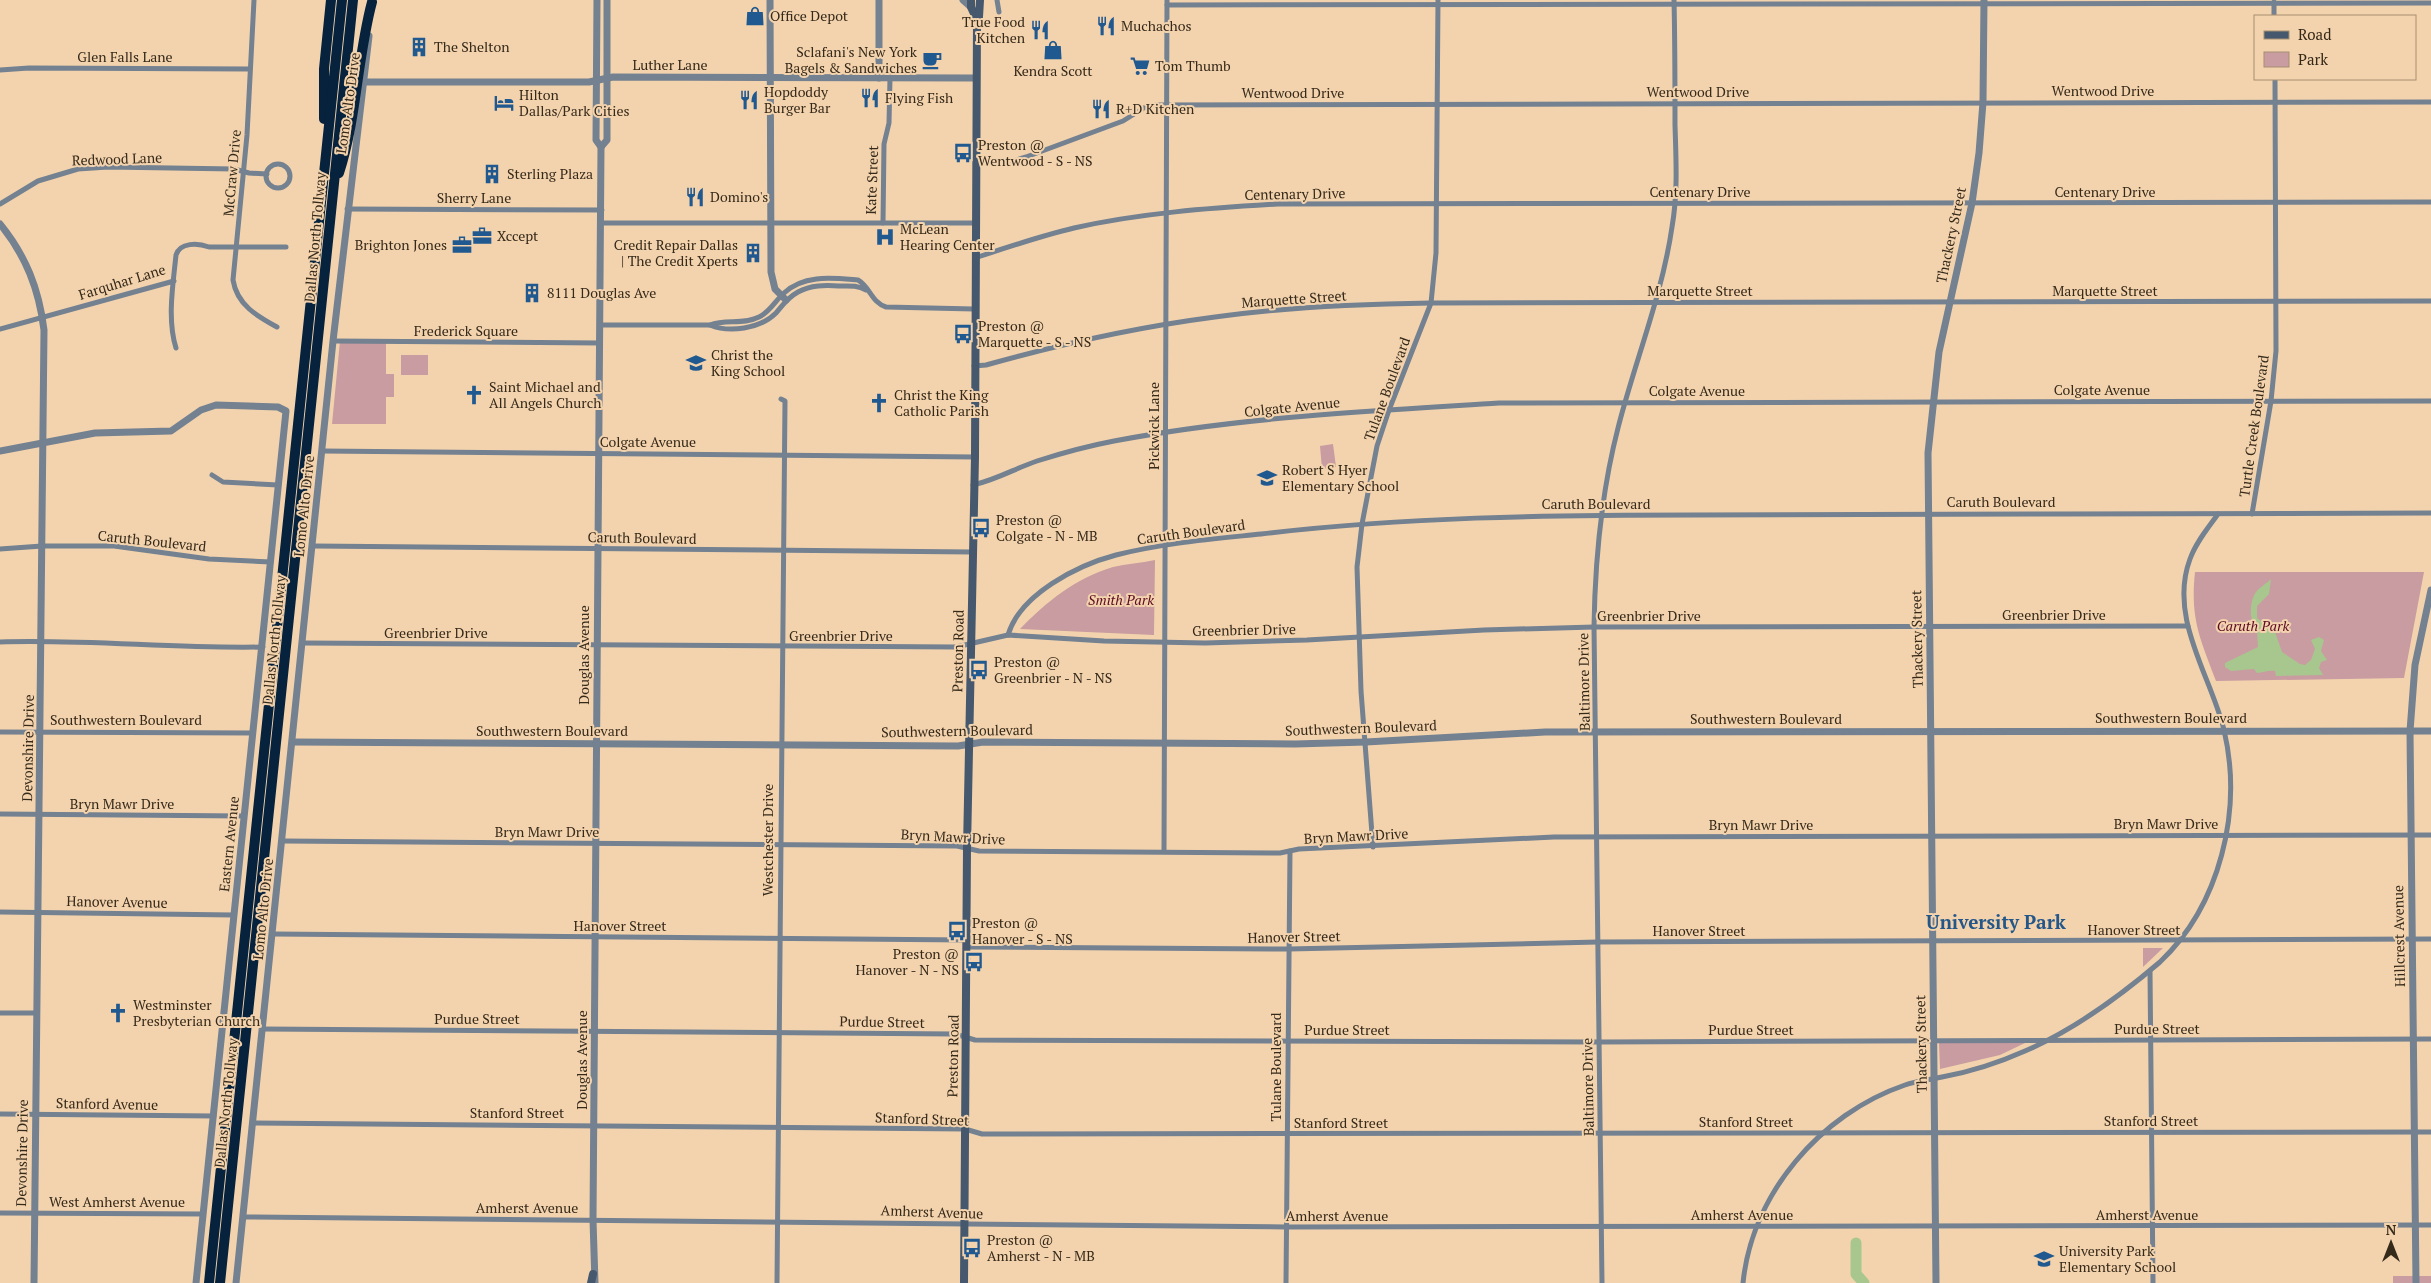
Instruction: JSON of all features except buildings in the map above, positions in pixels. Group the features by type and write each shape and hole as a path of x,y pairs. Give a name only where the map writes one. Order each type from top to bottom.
{"highway":[{"path":"324,164 323,86 331,0"},
{"name":"Dallas North Tollway","path":"209,1283 342,0"},
{"name":"Dallas North Tollway","path":"220,1283 353,0"},
{"path":"332,193 343,160 364,29 372,1"}],"main road":[{"name":"Preston Road","path":"964,1283 967,848 974,456 976,78 980,0"},
{"name":"Preston Road","path":"971,3 978,16"},
{"path":"593,1274 593,1283"}],"street":[{"name":"McCraw Drive","path":"254,0 243,172 233,269 235,293 241,302 278,327"},
{"path":"597,0 608,0"},
{"name":"Douglas Avenue","path":"597,0 596,140 602,147"},
{"name":"Douglas Avenue","path":"593,1274 597,548 602,147 607,140 608,0"},
{"path":"770,0 772,282 784,298"},
{"path":"879,0 879,78"},
{"path":"963,0 971,3"},
{"path":"998,0 996,4 999,12"},
{"name":"Lomo Alto Drive","path":"236,1283 347,209 364,82 372,1"},
{"name":"Tulane Boulevard","path":"1373,847 1356,586 1362,524 1377,446 1430,303 1436,253 1438,2"},
{"name":"Baltimore Drive","path":"1602,1283 1596,837 1595,574 1601,515 1612,455 1625,403 1656,303 1672,228 1675,203 1674,2"},
{"name":"Thackery Street","path":"1936,1283 1927,514 1928,453 1932,402 1949,302 1972,203 1983,102 1984,2"},
{"path":"2274,2 2274,15"},
{"path":"1167,3 2431,3"},
{"name":"Pickwick Lane","path":"1164,851 1167,3"},
{"path":"596,15 607,15"},
{"name":"Glen Falls Lane","path":"0,70 29,68 249,69"},
{"name":"Kate Street","path":"883,223 884,144 889,123 890,78"},
{"name":"Luther Lane","path":"364,82 976,78"},
{"name":"Turtle Creek Boulevard","path":"2218,514 2252,514 2271,401 2276,351 2277,302 2275,80"},
{"name":"Wentwood Drive","path":"976,163 1010,162 1123,121 1146,106 1167,105 2431,102"},
{"path":"275,163 285,164 289,174 287,184 282,188 273,187 267,174 275,163"},
{"name":"Redwood Lane","path":"0,204 38,181 78,169 118,167 234,169 243,172 267,174"},
{"name":"Centenary Drive","path":"974,258 1075,228 1167,214 1278,204 2431,202"},
{"name":"Sherry Lane","path":"347,209 602,210"},
{"path":"602,223 975,223"},
{"name":"Devonshire Drive","path":"0,224 22,254 30,271 42,318 42,641 34,1283"},
{"name":"Farquhar Lane","path":"0,329 174,281 176,255 180,248 185,245 286,247"},
{"path":"600,325 710,325 717,328 754,326 770,318 784,298 803,282 812,279 858,280 863,283 866,290 880,305 895,309 974,309"},
{"path":"174,281 171,334 176,348"},
{"path":"803,282 805,288"},
{"path":"784,298 805,288 819,285 855,286 866,290"},
{"name":"Marquette Street","path":"974,366 986,365 1074,342 1166,324 1278,310 1430,303 2431,301"},
{"name":"Frederick Square","path":"333,341 600,343"},
{"name":"Westchester Drive","path":"778,1283 785,401 781,399"},
{"name":"Colgate Avenue","path":"973,485 988,482 1036,461 1114,441 1279,419 1499,403 2431,401"},
{"name":"Eastern Avenue","path":"42,442 95,433 171,431 201,410 216,405 232,404 284,409 286,415 196,1283"},
{"path":"0,451 42,442"},
{"name":"Colgate Avenue","path":"322,451 974,456"},
{"path":"212,475 223,482 278,485"},
{"path":"2252,514 2431,513"},
{"path":"1743,1283 1747,1260 1758,1226 1782,1180 1805,1150 1822,1133 1844,1117 1884,1094 1911,1083 1987,1066 2048,1040 2096,1012 2150,971 2180,941 2210,889 2226,836 2230,783 2224,731 2188,626 2186,571 2195,548 2218,514"},
{"name":"Caruth Boulevard","path":"1008,635 1015,618 1038,594 1070,572 1114,556 1165,546 1362,524 1440,518 1601,515 2218,514"},
{"name":"Caruth Boulevard","path":"0,549 42,546 114,546 210,559 271,562"},
{"name":"Caruth Boulevard","path":"313,546 972,552"},
{"name":"Hillcrest Avenue","path":"2416,1283 2410,731 2413,678 2427,624 2431,590"},
{"name":"Greenbrier Drive","path":"303,643 956,648 1008,635 1165,643 1594,627 2188,626"},
{"path":"0,642 107,642 192,648 263,647"},
{"name":"Southwestern Boulevard","path":"292,742 958,746 983,742 1366,742 1545,732 2431,731"},
{"name":"Southwestern Boulevard","path":"0,732 253,733"},
{"name":"Bryn Mawr Drive","path":"0,814 244,816"},
{"name":"Bryn Mawr Drive","path":"283,841 957,846 979,850 1280,853 1515,838 2431,836"},
{"name":"Tulane Boulevard","path":"1286,1283 1290,851"},
{"name":"Hanover Avenue","path":"0,912 234,915"},
{"name":"Hanover Street","path":"273,934 780,938 967,944 1289,949 1598,942 1932,943 2431,939"},
{"path":"2150,971 2153,1283"},
{"path":"0,1013 37,1013"},
{"name":"Purdue Street","path":"263,1029 955,1034 975,1040 1288,1042 2431,1039"},
{"name":"Stanford Avenue","path":"0,1114 214,1116"},
{"name":"Stanford Street","path":"252,1123 965,1129 982,1134 2431,1132"},
{"name":"West Amherst Avenue","path":"0,1213 203,1214"},
{"name":"Amherst Avenue","path":"243,1217 778,1221 964,1224 976,1226 2431,1225"}],"green space":[{"path":"340,341 386,343 386,374 394,374 394,397 386,397 386,424 332,424"},
{"path":"401,355 428,355 428,375 401,375"},
{"path":"1333,444 1336,467 1322,469 1320,446"},
{"name":"Smith Park","path":"1155,560 1154,635 1020,629 1040,609 1074,584 1113,567"},
{"name":"Caruth Park","path":"2195,572 2424,572 2404,678 2216,681 2201,640 2195,616"},
{"path":"2143,948 2163,948 2143,967"},
{"path":"1939,1043 2025,1043 2000,1055 1940,1069"},
{"path":"2393,1276 2431,1276 2431,1283 2393,1283"}],"shaded area":[{"path":"2271,579 2269,594 2257,606 2257,618 2275,632 2282,652 2300,664 2305,665 2311,660 2315,649 2311,640 2319,637 2324,640 2321,651 2327,660 2321,662 2319,668 2323,675 2276,676 2275,671 2257,673 2254,669 2231,671 2225,667 2225,663 2258,647 2257,630 2252,622 2251,606 2256,592"}],"waterway":[{"path":"1856,1243 1856,1274 1864,1283"}],"place":[{"name":"Office Depot","path":"755,16"},
{"name":"Muchachos","path":"1106,26"},
{"name":"True Food Kitchen","path":"1040,30"},
{"name":"The Shelton","path":"419,47"},
{"name":"Kendra Scott","path":"1053,50"},
{"name":"Sclafani's New York Bagels & Sandwiches","path":"932,60"},
{"name":"Tom Thumb","path":"1140,66"},
{"name":"Flying Fish","path":"870,98"},
{"name":"Hopdoddy Burger Bar","path":"749,100"},
{"name":"Hilton Dallas/Park Cities","path":"504,103"},
{"name":"R+D Kitchen","path":"1101,109"},
{"name":"Preston @ Wentwood - S - NS","path":"963,153"},
{"name":"Sterling Plaza","path":"492,174"},
{"name":"Domino's","path":"695,197"},
{"name":"Xccept","path":"482,236"},
{"name":"McLean Hearing Center","path":"885,237"},
{"name":"Brighton Jones","path":"462,245"},
{"name":"Credit Repair Dallas | The Credit Xperts","path":"753,253"},
{"name":"8111 Douglas Ave","path":"532,293"},
{"name":"Preston @ Marquette - S - NS","path":"963,334"},
{"name":"Christ the King School","path":"696,363"},
{"name":"Saint Michael and All Angels Church","path":"474,395"},
{"name":"Christ the King Catholic Parish","path":"879,403"},
{"name":"Robert S Hyer Elementary School","path":"1267,478"},
{"name":"Preston @ Colgate - N - MB","path":"981,528"},
{"name":"Preston @ Greenbrier - N - NS","path":"979,670"},
{"name":"Preston @ Hanover - S - NS","path":"957,931"},
{"name":"Preston @ Hanover - N - NS","path":"974,962"},
{"name":"Westminster Presbyterian Church","path":"118,1013"},
{"name":"Preston @ Amherst - N - MB","path":"972,1248"},
{"name":"University Park Elementary School","path":"2044,1259"}],"district":[{"name":"University Park","path":"1996,922"}]}
